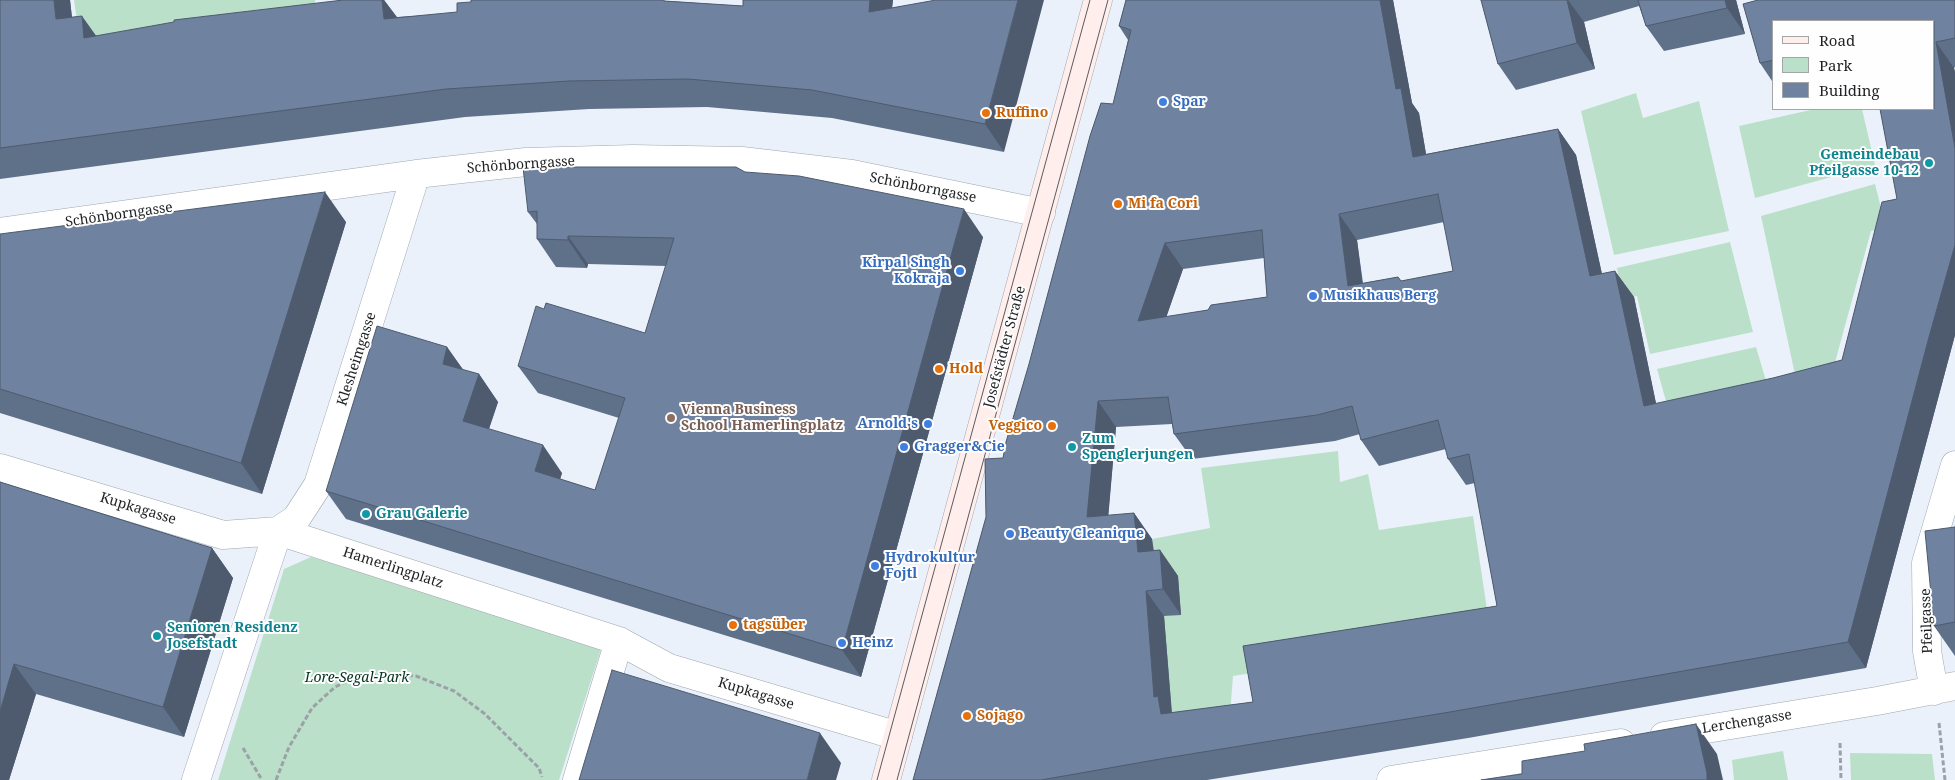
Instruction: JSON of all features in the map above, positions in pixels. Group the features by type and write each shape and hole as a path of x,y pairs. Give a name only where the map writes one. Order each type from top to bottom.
{"street":[{"name":"Josefstädter Straße","path":"886,780 1098,0"},
{"name":"Schönborngasse","path":"0,232 416,174 526,162 633,159 742,161 852,174 1041,213"},
{"name":"Klesheimgasse","path":"278,531 296,519 318,485 416,174"},
{"name":"Pfeilgasse","path":"1944,688 1926,651 1926,563 1955,465"},
{"name":"Kupkagasse","path":"0,468 223,534 278,531"},
{"name":"Hamerlingplatz","path":"278,531 619,641"},
{"path":"196,780 278,531"},
{"name":"Kupkagasse","path":"619,641 668,668 898,736"},
{"path":"577,780 619,641"},
{"name":"Lerchengasse","path":"1391,780 1944,688"}],"path":[{"path":"276,780 289,747 312,708 335,687 358,676 386,674 416,676 454,691 491,720 539,768 543,780"},
{"path":"1944,688 1945,780"}],"green space":[{"path":"74,0 315,0 316,13 80,42"},
{"path":"1636,93 1643,118 1699,101 1729,231 1614,255 1581,111"},
{"path":"1811,110 1862,110 1875,165 1755,198 1739,126"},
{"path":"1875,184 1886,228 1871,231 1831,377 1797,384 1761,216"},
{"path":"1730,242 1753,332 1650,354 1637,296 1622,298 1617,268"},
{"path":"1756,347 1772,401 1674,430 1657,369"},
{"path":"1338,451 1340,482 1368,474 1379,530 1473,516 1491,636 1233,676 1230,714 1055,734 1164,616 1181,614 1178,576 1156,578 1152,539 1210,528 1201,468"},
{"name":"Lore-Segal-Park","path":"311,557 602,646 559,780 218,780 284,569"},
{"path":"1783,751 1788,780 1734,780 1732,760"},
{"path":"1850,753 1932,754 1935,780 1851,780"}],"building":[{"path":"0,0 54,0 56,19 82,16 84,38 174,22 174,20 343,0 382,0 384,19 457,12 457,3 471,2 471,0 664,0 743,6 743,0 870,0 869,12 936,0 1018,0 985,124 812,90 688,79 569,81 446,89 0,148"},
{"path":"1126,0 1380,0 1396,89 1401,88 1413,157 1558,129 1590,276 1615,271 1644,406 1773,378 1842,360 1882,202 1897,199 1880,110 1935,110 1935,20 1772,20 1772,60 1760,63 1743,4 1758,0 1955,0 1955,38 1936,42 1955,148 1955,245 1848,642 1450,712 1041,780 913,780 986,517 985,459 1003,458 1090,136 1101,103 1113,104 1131,30 1119,26","holes":["1438,194 1453,271 1401,281 1398,277 1348,286 1339,214","1262,230 1267,297 1211,305 1208,310 1138,321 1165,243","1168,397 1174,434 1317,415 1352,406 1361,440 1438,420 1448,459 1469,454 1497,606 1243,646 1253,702 1161,714 1158,696 1154,697 1146,591 1163,589 1160,550 1138,552 1134,513 1087,517 1098,401"]},
{"path":"1481,0 1567,0 1577,43 1498,64"},
{"path":"1638,0 1725,0 1727,8 1646,26"},
{"path":"523,167 736,167 745,172 799,176 964,209 842,650 326,491 377,326 447,347 443,364 479,374 463,421 543,445 535,471 595,490 625,398 518,366 536,306 544,309 546,303 645,333 674,238 568,236 568,240 537,239 537,211 528,212"},
{"path":"325,192 241,463 0,389 0,234"},
{"name":"Senioren Residenz Josefstadt","path":"0,482 212,548 163,707 14,664 0,711"},
{"path":"1955,527 1955,622 1934,626 1925,531"},
{"path":"612,670 820,733 807,780 579,780"},
{"path":"1696,724 1707,780 1481,780 1522,774 1522,761 1585,751 1584,744"}],"tram line":[{"path":"877,780 1090,0"},
{"path":"897,780 1108,0"}],"place":[{"name":"Spar","path":"1163,102"},
{"name":"Ruffino","path":"986,113"},
{"name":"Gemeindebau Pfeilgasse 10-12","path":"1929,163"},
{"name":"Mi fa Cori","path":"1118,204"},
{"name":"Kirpal Singh Kokraja","path":"960,271"},
{"name":"Musikhaus Berg","path":"1313,296"},
{"name":"Hold","path":"939,369"},
{"name":"Vienna Business School Hamerlingplatz","path":"671,418"},
{"name":"Arnold's","path":"928,424"},
{"name":"Veggico","path":"1052,426"},
{"name":"Gragger&Cie","path":"904,447"},
{"name":"Zum Spenglerjungen","path":"1072,447"},
{"name":"Grau Galerie","path":"366,514"},
{"name":"Beauty Cleanique","path":"1010,534"},
{"name":"Hydrokultur Fojtl","path":"875,566"},
{"name":"tagsüber","path":"733,625"},
{"name":"Senioren Residenz Josefstadt","path":"157,636"},
{"name":"Heinz","path":"842,643"},
{"name":"Sojago","path":"967,716"}]}
